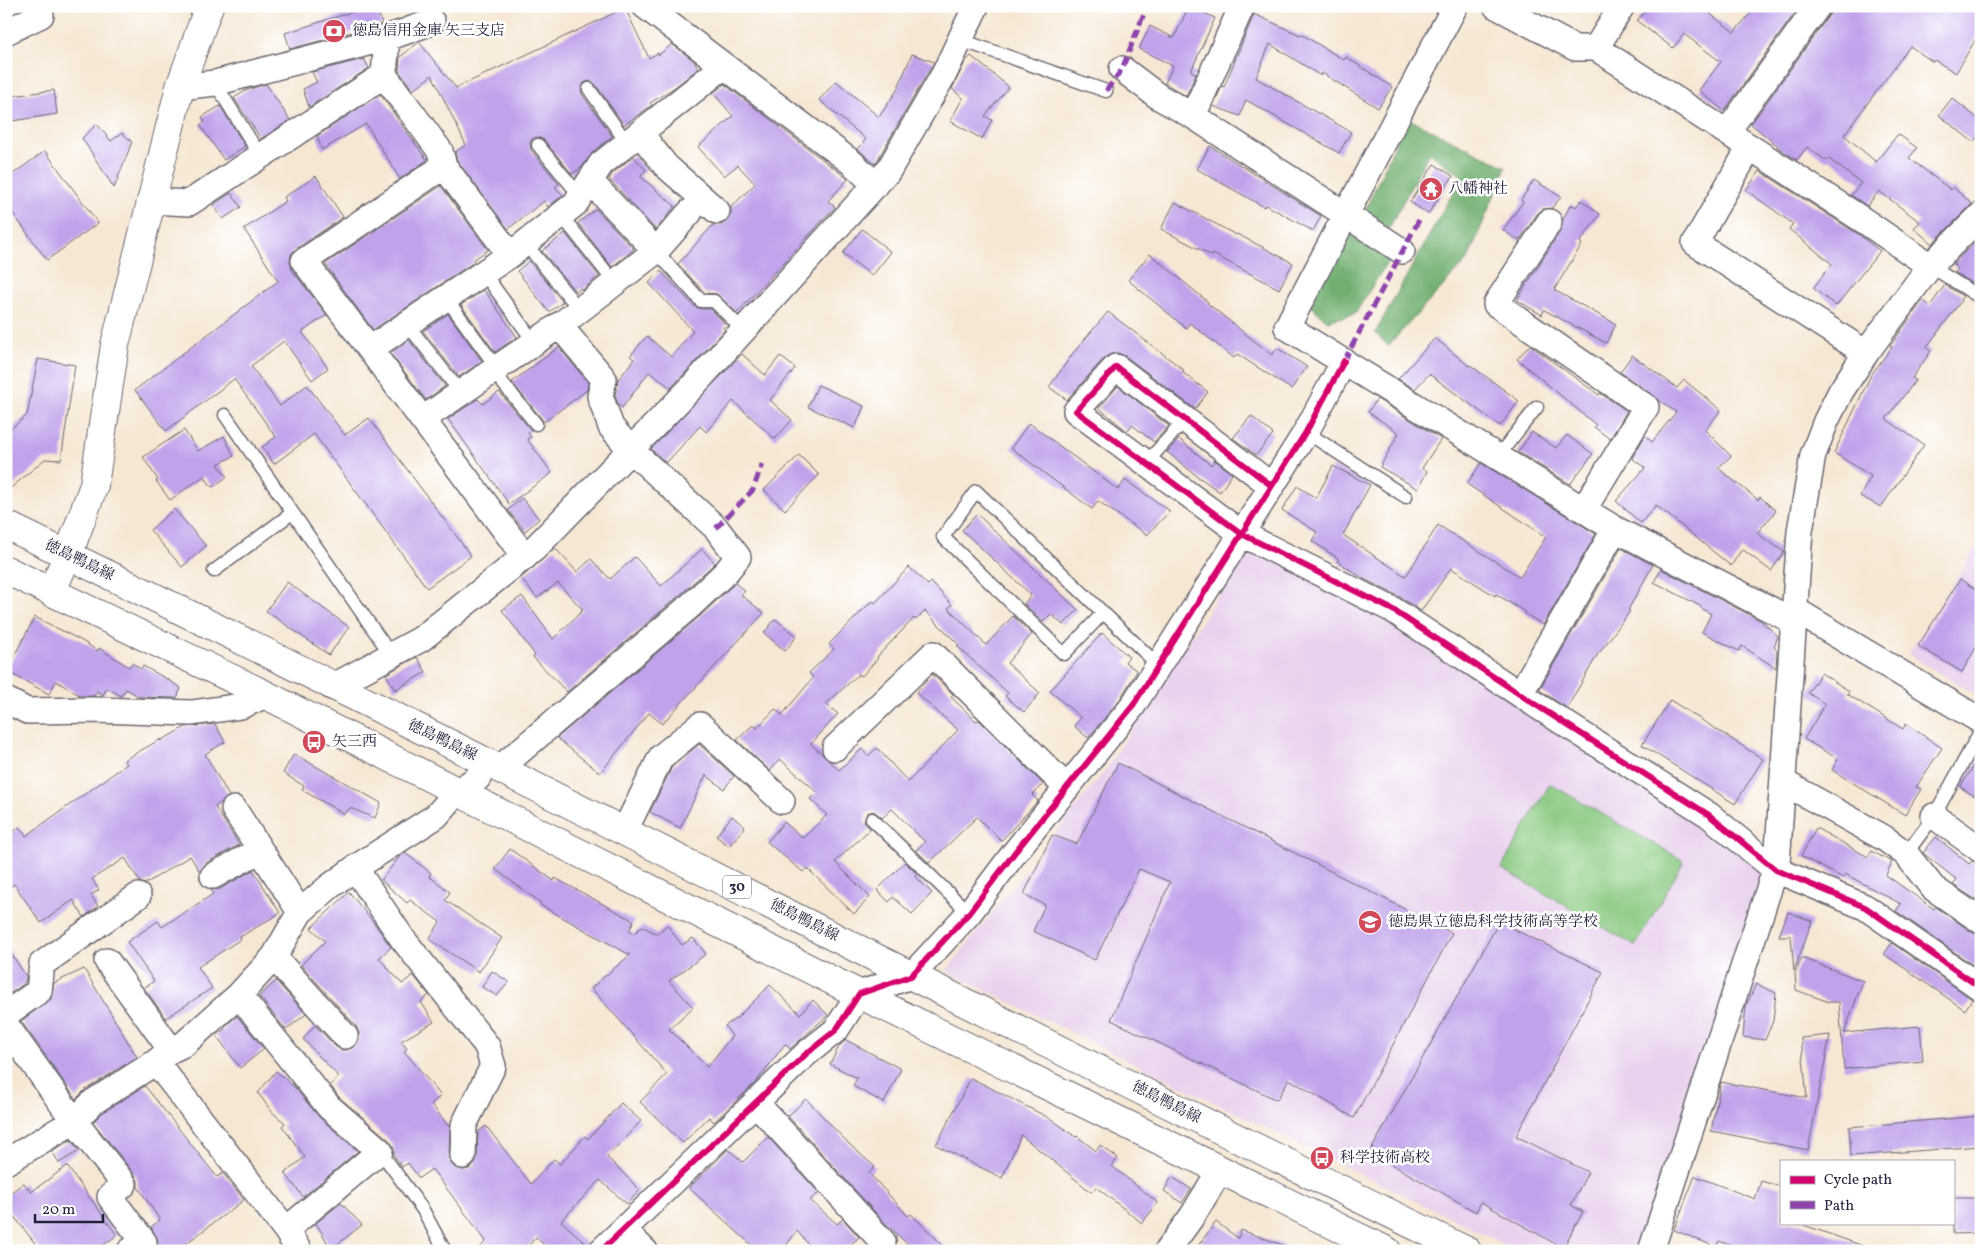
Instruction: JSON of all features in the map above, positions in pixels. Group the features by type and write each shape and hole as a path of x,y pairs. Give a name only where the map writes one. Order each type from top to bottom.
{"main road":[{"path":"51,592 68,555 94,485 115,345 180,87 209,6"},
{"name":"徳島鴨島線","path":"6,525 625,830 1238,1140 1468,1251"},
{"path":"6,570 266,694 859,994 1387,1251"}],"street":[{"path":"6,32 41,15 35,6"},
{"path":"645,6 851,162 876,184"},
{"path":"332,687 422,639 525,557 692,388 893,163 944,74 976,6"},
{"path":"1193,116 1242,6"},
{"path":"1455,6 1287,327 1615,529 1795,616 1981,721"},
{"path":"1496,6 1575,48 1596,48 1866,222 1930,266"},
{"path":"1596,48 1622,6"},
{"path":"1727,132 1818,6"},
{"path":"180,87 215,83 387,38 432,22"},
{"path":"387,38 384,74 440,151 444,166 518,249"},
{"path":"370,349 518,249 575,204 601,164 724,66"},
{"path":"1122,69 1159,98 1193,116 1402,251"},
{"path":"151,201 189,203 384,74"},
{"path":"633,138 717,211"},
{"path":"1750,148 1695,243 1866,353"},
{"path":"444,166 304,261 525,557"},
{"path":"585,188 656,251"},
{"path":"423,419 559,325 615,283 656,251 690,212"},
{"path":"1651,1251 1776,870 1800,531 1813,455 1826,421 1841,391 1866,353 1930,266 1981,215"},
{"path":"1549,222 1496,304 1646,407 1584,510"},
{"path":"6,1162 74,1121 93,1102 184,1044 239,995 274,957 300,912 354,868 436,816 458,791 478,778 691,605 726,572 738,557 716,528 631,450 611,427 600,396 604,379 559,325"},
{"path":"601,1251 807,1053 836,1030 859,994 912,976 969,913 1132,707 1306,432 1344,361"},
{"path":"1272,486 1116,367 1076,411 1242,534 1393,610 1709,816 1776,870 1865,907 1981,988"},
{"path":"1520,694 1615,529"},
{"path":"835,748 933,654 1067,788"},
{"path":"6,700 27,711 95,710 192,714 241,706 266,694"},
{"path":"625,830 661,757 700,725 782,801"},
{"path":"1783,782 1884,838 1906,854 1933,888 1981,921"},
{"path":"234,809 300,912"},
{"path":"1934,816 1981,850"},
{"path":"213,876 260,850"},
{"path":"354,868 402,938 486,1046 492,1066 464,1125 463,1156"},
{"path":"6,1014 39,991 42,964 138,896"},
{"path":"274,957 345,1036"},
{"path":"107,961 164,1056 299,1251"},
{"path":"239,995 329,1107 380,1151 286,1230"},
{"path":"6,1025 74,1121 124,1184 110,1197 144,1242 130,1251"},
{"path":"756,1103 883,1242"},
{"path":"1167,1251 1193,1215 1220,1170"},
{"path":"623,1230 645,1251"}],"lane":[{"path":"961,40 1106,91"},
{"path":"215,83 261,157"},
{"path":"589,90 633,138"},
{"path":"538,145 585,188"},
{"path":"561,215 615,283"},
{"path":"518,249 580,310"},
{"path":"656,251 701,301 714,300 744,331"},
{"path":"1930,266 1981,298"},
{"path":"483,272 534,342"},
{"path":"446,298 536,424"},
{"path":"407,324 460,393"},
{"path":"1498,456 1537,408"},
{"path":"225,416 391,655"},
{"path":"1146,463 1185,420"},
{"path":"1306,432 1406,497"},
{"path":"1103,612 1064,654 943,537 976,491 1103,612 1159,666"},
{"path":"214,571 292,513"},
{"path":"1906,854 1934,816 1981,730"},
{"path":"872,819 969,913"},
{"path":"380,1151 423,1210 445,1251"}],"shaded area":[{"path":"1981,540 1981,698 1908,654"},
{"name":"徳島県立徳島科学技術高等学校","path":"1251,544 1408,623 1772,873 1635,1251 1518,1251 946,971 1107,768"}],"green space":[{"path":"1407,118 1506,167 1468,259 1388,346 1375,333 1462,176 1429,153 1388,230 1364,213"},
{"path":"1348,232 1390,258 1355,314 1327,321 1308,303"},
{"path":"1550,784 1684,861 1635,946 1501,868"}],"building":[{"name":"徳島信用金庫 矢三支店","path":"376,6 382,24 290,49 285,33"},
{"path":"1189,6 1215,18 1191,71 1196,74 1186,96 1165,83 1173,66 1139,49 1150,26 1174,38"},
{"path":"1649,6 1700,6 1734,32 1757,6 1800,6 1724,111 1699,90 1721,62 1684,34 1673,48 1637,21"},
{"path":"1832,6 1981,6 1981,30 1956,73 1934,60 1933,62 1910,46 1844,135 1876,162 1898,134 1917,148 1909,158 1951,190 1953,187 1972,204 1932,244 1914,228 1920,222 1879,191 1867,206 1851,195 1861,183 1829,159 1827,161 1807,147 1797,160 1777,147 1751,124 1830,14"},
{"path":"625,8 649,58 658,53 659,55 672,44 693,60 699,68 675,87 650,103 652,105 624,125 595,84 589,81 584,83 581,89 582,94 612,136 592,153 582,167 572,174 544,140 537,137 532,139 530,143 531,150 559,184 555,187 563,195 548,207 544,201 508,229 457,160 455,152 466,145 432,75 413,90 399,71 400,57 419,42 456,88"},
{"path":"1254,14 1301,34 1344,60 1346,57 1392,87 1378,108 1322,73 1321,76 1270,44 1256,78 1351,132 1339,153 1246,100 1240,116 1213,106 1222,86 1224,87"},
{"path":"912,54 934,62 875,164 858,149 866,139 819,100 836,81 879,117 897,90"},
{"path":"971,56 1009,87 985,116 992,120 982,139 950,121 963,98 952,89 965,62"},
{"path":"364,59 369,68 309,107 303,89 317,82 312,72"},
{"path":"266,84 290,120 261,139 234,98 247,90"},
{"path":"724,84 848,179 828,201 835,207 737,313 717,294 705,293 678,264 713,225 721,225 727,221 731,214 731,207 755,184 738,165 724,176 698,147 733,116 713,93"},
{"path":"54,90 57,114 6,122 6,97"},
{"path":"380,94 427,160 400,179 366,124 322,150 317,136"},
{"path":"1952,98 1981,121 1981,133 1973,142 1939,115"},
{"path":"220,106 245,146 224,160 200,125 205,122 202,117"},
{"path":"97,124 111,141 122,133 132,142 114,188 82,138"},
{"path":"1210,146 1321,216 1313,231 1266,205 1264,207 1197,169"},
{"path":"45,151 98,223 47,260 6,204 6,179"},
{"path":"633,156 646,170 640,176 675,206 656,230 609,179 612,174"},
{"name":"八幡神社","path":"1434,164 1453,176 1428,214 1410,202"},
{"path":"1760,171 1858,234 1880,251 1836,306 1813,288 1832,264 1789,229 1793,224 1746,190"},
{"path":"316,176 343,217 296,249 291,254 290,262 292,270 327,315 302,332 328,368 312,380 284,341 251,366 280,406 307,385 345,435 369,418 471,556 427,588 314,434 274,464 262,447 276,437 234,379 166,431 135,390 278,281 244,229 286,201 284,197"},
{"path":"1534,180 1561,197 1552,208 1543,209 1537,214 1519,241 1503,230 1523,202 1521,200"},
{"path":"441,186 488,250 473,260 474,262 373,330 325,264"},
{"path":"231,193 241,207 223,219 213,205"},
{"path":"1581,200 1600,214 1580,242 1582,244 1554,290 1616,324 1606,343 1544,310 1542,315 1517,300 1561,230 1563,219 1571,204 1576,207"},
{"path":"1175,202 1293,263 1279,289 1161,229"},
{"path":"596,209 634,249 612,267 578,223"},
{"path":"862,229 891,252 872,276 843,253"},
{"path":"565,233 599,276 582,290 581,288 576,292 542,251"},
{"path":"1976,241 1981,245 1981,275 1973,284 1955,272 1958,269 1953,264"},
{"path":"1150,254 1272,355 1277,348 1307,367 1291,389 1237,354 1234,358 1190,323 1186,328 1128,280"},
{"path":"529,261 563,302 549,312 517,271"},
{"path":"661,271 695,307 711,309 726,325 723,328 725,330 671,388 649,372 622,408 618,404 615,395 618,380 634,359 630,356 647,336 671,357 693,331 649,283"},
{"path":"1945,285 1963,296 1961,301 1926,348 1931,351 1912,378 1916,380 1886,419 1924,445 1881,507 1860,496 1871,476 1834,453 1871,375 1892,347 1890,346 1923,300 1930,306"},
{"path":"484,290 517,337 495,352 461,305"},
{"path":"1108,312 1184,370 1182,372 1208,392 1195,409 1125,356 1118,353 1105,357 1067,400 1049,387 1074,352"},
{"path":"448,314 482,361 459,377 423,331"},
{"path":"1435,338 1469,366 1519,401 1500,426 1429,374 1415,389 1398,379"},
{"path":"409,340 445,386 426,400 390,353"},
{"path":"1530,345 1599,395 1600,393 1627,411 1610,439 1517,359"},
{"path":"559,347 588,383 587,390 544,422 512,382"},
{"path":"742,354 765,375 780,356 795,368 770,400 792,420 775,439 733,401 706,432 700,426 666,463 651,449"},
{"path":"1632,355 1677,388 1684,380 1721,410 1705,430 1731,456 1718,468 1758,500 1760,497 1776,511 1757,533 1784,552 1771,571 1742,549 1731,566 1656,505 1641,523 1616,501 1645,468 1632,458 1645,436 1652,442 1676,412 1620,372"},
{"path":"38,359 75,365 61,460 45,459 6,492 6,433 27,415"},
{"path":"818,385 864,406 855,428 808,407"},
{"path":"1118,386 1169,426 1154,442 1132,425 1127,431 1099,408"},
{"path":"499,392 531,430 528,433 531,437 527,439 552,473 509,504 448,419 478,399 483,404"},
{"path":"1377,399 1441,439 1422,468 1427,471 1418,489 1380,467 1399,433 1368,412"},
{"path":"1251,416 1273,434 1256,455 1233,438"},
{"path":"1029,423 1118,490 1125,480 1170,511 1147,535 1098,501 1092,509 1011,448"},
{"path":"184,430 198,451 224,436 234,456 218,464 227,477 212,487 204,476 170,500 156,481 158,480 143,457"},
{"path":"1532,432 1556,448 1567,435 1593,454 1570,484 1518,452"},
{"path":"1179,439 1211,465 1215,460 1232,474 1220,492 1167,452"},
{"path":"799,455 819,475 785,510 764,490"},
{"path":"1481,463 1596,534 1543,625 1496,594 1495,596 1451,568 1421,611 1400,597 1364,579 1337,561 1339,559 1312,541 1317,532 1282,510 1297,486 1316,498 1333,466 1370,485 1343,535 1402,574 1406,576 1438,525 1520,577 1546,537 1467,484"},
{"path":"522,498 539,519 525,531 508,510"},
{"path":"174,509 206,546 182,567 150,530"},
{"path":"977,514 1078,610 1063,625 1051,614 1043,622 1024,604 1031,595 962,530"},
{"path":"555,548 577,572 591,559 610,579 635,557 661,586 702,549 715,563 567,692 533,657 535,655 502,610 522,596 553,639 583,610 558,583 537,598 521,578"},
{"path":"1621,548 1653,565 1628,610 1630,611 1599,652 1567,708 1539,690"},
{"path":"909,567 928,585 931,582 952,605 948,608 986,645 1013,616 1032,634 1007,663 1040,693 1024,712 1005,696 1008,693 957,646 959,645 925,611 916,620 914,618 877,657 862,676 859,674 826,704 838,714 811,744 839,770 862,749 868,756 877,748 908,782 958,730 916,693 932,674 953,694 951,697 976,721 979,720 1043,784 1032,795 1038,801 1001,841 977,817 929,863 916,850 925,842 892,809 882,818 874,811 867,813 864,821 870,829 835,862 870,897 854,914 807,868 803,872 767,842 784,822 803,838 827,815 810,799 817,792 780,759 770,771 737,740 753,725 757,728 775,709 782,715 813,678 809,673 834,649 829,644 872,601 875,603"},
{"path":"1661,569 1760,620 1778,636 1774,647 1777,651 1776,668 1742,646 1739,651 1702,632 1711,614 1702,607 1654,582"},
{"path":"1960,579 1981,593 1981,639 1962,672 1918,646"},
{"path":"287,582 349,627 329,655 266,611"},
{"path":"735,583 745,591 741,595 764,613 662,724 649,713 600,773 557,738 700,616"},
{"path":"35,617 98,651 99,648 129,667 132,663 141,669 143,666 165,678 181,688 177,698 140,697 126,689 121,696 107,688 103,695 97,691 94,696 81,696 56,681 49,694 6,671"},
{"path":"775,619 797,636 785,651 764,633"},
{"path":"1102,633 1129,657 1125,662 1137,671 1120,699 1088,738 1074,726 1081,718 1050,691"},
{"path":"417,657 426,672 395,690 386,674"},
{"path":"1821,673 1849,691 1847,694 1903,729 1906,724 1942,748 1916,787 1921,789 1905,815 1832,770 1838,759 1804,739 1825,704 1808,693"},
{"path":"1670,700 1763,759 1735,804 1642,745"},
{"path":"215,724 225,742 205,754 229,796 215,807 239,845 206,863 200,872 190,856 145,884 140,882 125,858 92,879 99,890 91,895 98,906 84,917 73,900 41,923 14,884 6,890 6,838 19,827 26,836 127,764 124,760 161,739 160,741 185,727"},
{"path":"699,744 734,776 724,789 706,775 680,828 650,812 672,767"},
{"path":"294,754 381,803 375,818 350,808 344,814 302,790 304,786 283,773"},
{"path":"1981,755 1981,800 1960,787"},
{"path":"1118,763 1452,933 1354,1118 1289,1079 1277,1100 1111,1020 1170,882 1139,869 1095,960 1033,931 1045,905 1024,894 1052,835 1077,844"},
{"path":"732,816 745,827 729,846 716,836"},
{"path":"1816,828 1868,857 1871,851 1892,862 1886,875 1934,909 1936,907 1973,933 1981,935 1981,955 1974,966 1896,911 1901,904 1845,874 1843,878 1801,856"},
{"path":"1936,837 1969,864 1972,861 1981,864 1981,903 1953,885 1957,880 1923,853"},
{"path":"510,849 554,881 555,878 634,921 629,931 634,934 642,926 657,934 667,925 682,945 693,938 706,954 669,981 693,1007 669,1029 707,1067 732,1036 725,1026 738,1017 770,985 800,1014 813,1000 828,1015 790,1049 785,1044 756,1082 714,1122 709,1117 683,1143 640,1102 667,1074 591,988 630,955 540,905 541,903 495,869"},
{"path":"405,853 431,873 429,876 450,892 445,900 502,938 479,972 429,939 440,922 410,900 407,903 381,880 400,856"},
{"path":"905,862 917,874 915,876 932,893 912,914 893,897 889,902 877,890"},
{"path":"253,870 280,913 240,937 241,939 198,967 212,988 166,1018 144,988 154,981 127,942 158,921 162,927 213,894 211,890 220,889"},
{"path":"349,892 391,947 379,958 402,984 413,975 429,995 421,1002 434,1022 401,1041 407,1049 404,1051 441,1096 431,1104 450,1128 449,1156 450,1162 455,1168 469,1169 475,1164 478,1132 486,1126 531,1184 554,1159 560,1164 585,1136 588,1139 621,1103 641,1121 607,1157 640,1190 627,1204 600,1180 561,1221 588,1245 587,1251 550,1251 536,1237 524,1251 477,1251 486,1241 432,1169 419,1178 408,1163 402,1167 394,1155 394,1147 389,1140 339,1097 330,1085 339,1077 303,1039 315,1025 335,1046 341,1050 347,1050 355,1046 359,1040 359,1033 356,1026 301,965 325,941 311,928"},
{"path":"1788,912 1812,921 1794,971 1791,936 1779,936"},
{"path":"1499,922 1603,972 1516,1136 1588,1172 1571,1205 1583,1212 1563,1248 1481,1202 1476,1212 1370,1152"},
{"path":"1892,943 1972,999 1965,1010 1884,954"},
{"path":"6,946 26,976 25,983 11,993 6,986"},
{"path":"1802,958 1863,981 1844,1033 1920,1026 1923,1061 1844,1069 1839,1002 1829,1002 1796,990 1795,973"},
{"path":"84,969 137,1057 85,1090 76,1099 21,1021 51,999 54,983"},
{"path":"492,971 509,982 497,996 482,987"},
{"path":"276,981 306,1014 286,1030 259,996"},
{"path":"1756,984 1776,993 1773,1021 1765,1040 1743,1037 1746,1006"},
{"path":"237,1016 264,1049 240,1068 216,1035 225,1029 224,1027"},
{"path":"1830,1035 1808,1150 1711,1131 1721,1082 1807,1098 1801,1038"},
{"path":"846,1040 901,1069 884,1103 853,1086 857,1078 830,1064 840,1045"},
{"path":"6,1050 14,1061 6,1066"},
{"path":"276,1071 295,1088 320,1118 358,1151 303,1197 285,1173 305,1157 282,1126 285,1123 272,1112 258,1093"},
{"path":"971,1078 1051,1119 1096,1151 1100,1145 1118,1158 1112,1166 1158,1203 1142,1223 1096,1187 1091,1192 1021,1135 1002,1178 936,1145"},
{"path":"145,1086 217,1177 223,1173 244,1200 176,1251 160,1251 157,1247 158,1240 151,1227 160,1220 138,1187 135,1175 93,1122 102,1113"},
{"path":"806,1099 849,1144 875,1167 869,1173 908,1216 911,1214 949,1251 915,1251 884,1222 788,1116"},
{"path":"1981,1116 1981,1146 1851,1156 1849,1127"},
{"path":"768,1137 819,1193 810,1200 837,1224 843,1219 859,1237 844,1251 814,1251 797,1231 782,1251 758,1251 689,1188 728,1149 743,1162"},
{"path":"71,1140 79,1151 59,1163 52,1151"},
{"path":"67,1166 117,1235 96,1251 41,1251 6,1206 6,1196 24,1183 31,1192"},
{"path":"1695,1176 1755,1199 1761,1181 1780,1187 1780,1224 1801,1224 1869,1248 1869,1251 1746,1251 1719,1241 1716,1247 1674,1230"},
{"path":"1172,1177 1191,1189 1182,1203 1164,1191"},
{"path":"1954,1198 1980,1198 1981,1233 1953,1234"},
{"path":"341,1203 362,1225 331,1249 316,1223"},
{"path":"1216,1222 1238,1238 1241,1230 1291,1248 1291,1251 1194,1251"}],"marked path":[{"path":"1106,91 1122,69 1147,6"},
{"path":"1344,361 1419,220"},
{"path":"716,528 753,490 762,464"}],"cycle path":[{"path":"601,1251 807,1053 836,1030 859,994 911,976 969,913 1015,852 1132,707 1306,432 1344,361"},
{"path":"1272,486 1116,367 1076,411 1242,534 1393,610 1539,707 1709,815 1776,870 1865,907 1981,988"}],"place":[{"name":"徳島信用金庫 矢三支店","path":"334,31"},
{"name":"八幡神社","path":"1431,189"},
{"name":"矢三西","path":"314,742"},
{"name":"徳島県立徳島科学技術高等学校","path":"1370,922"},
{"name":"科学技術高校","path":"1322,1158"}]}
